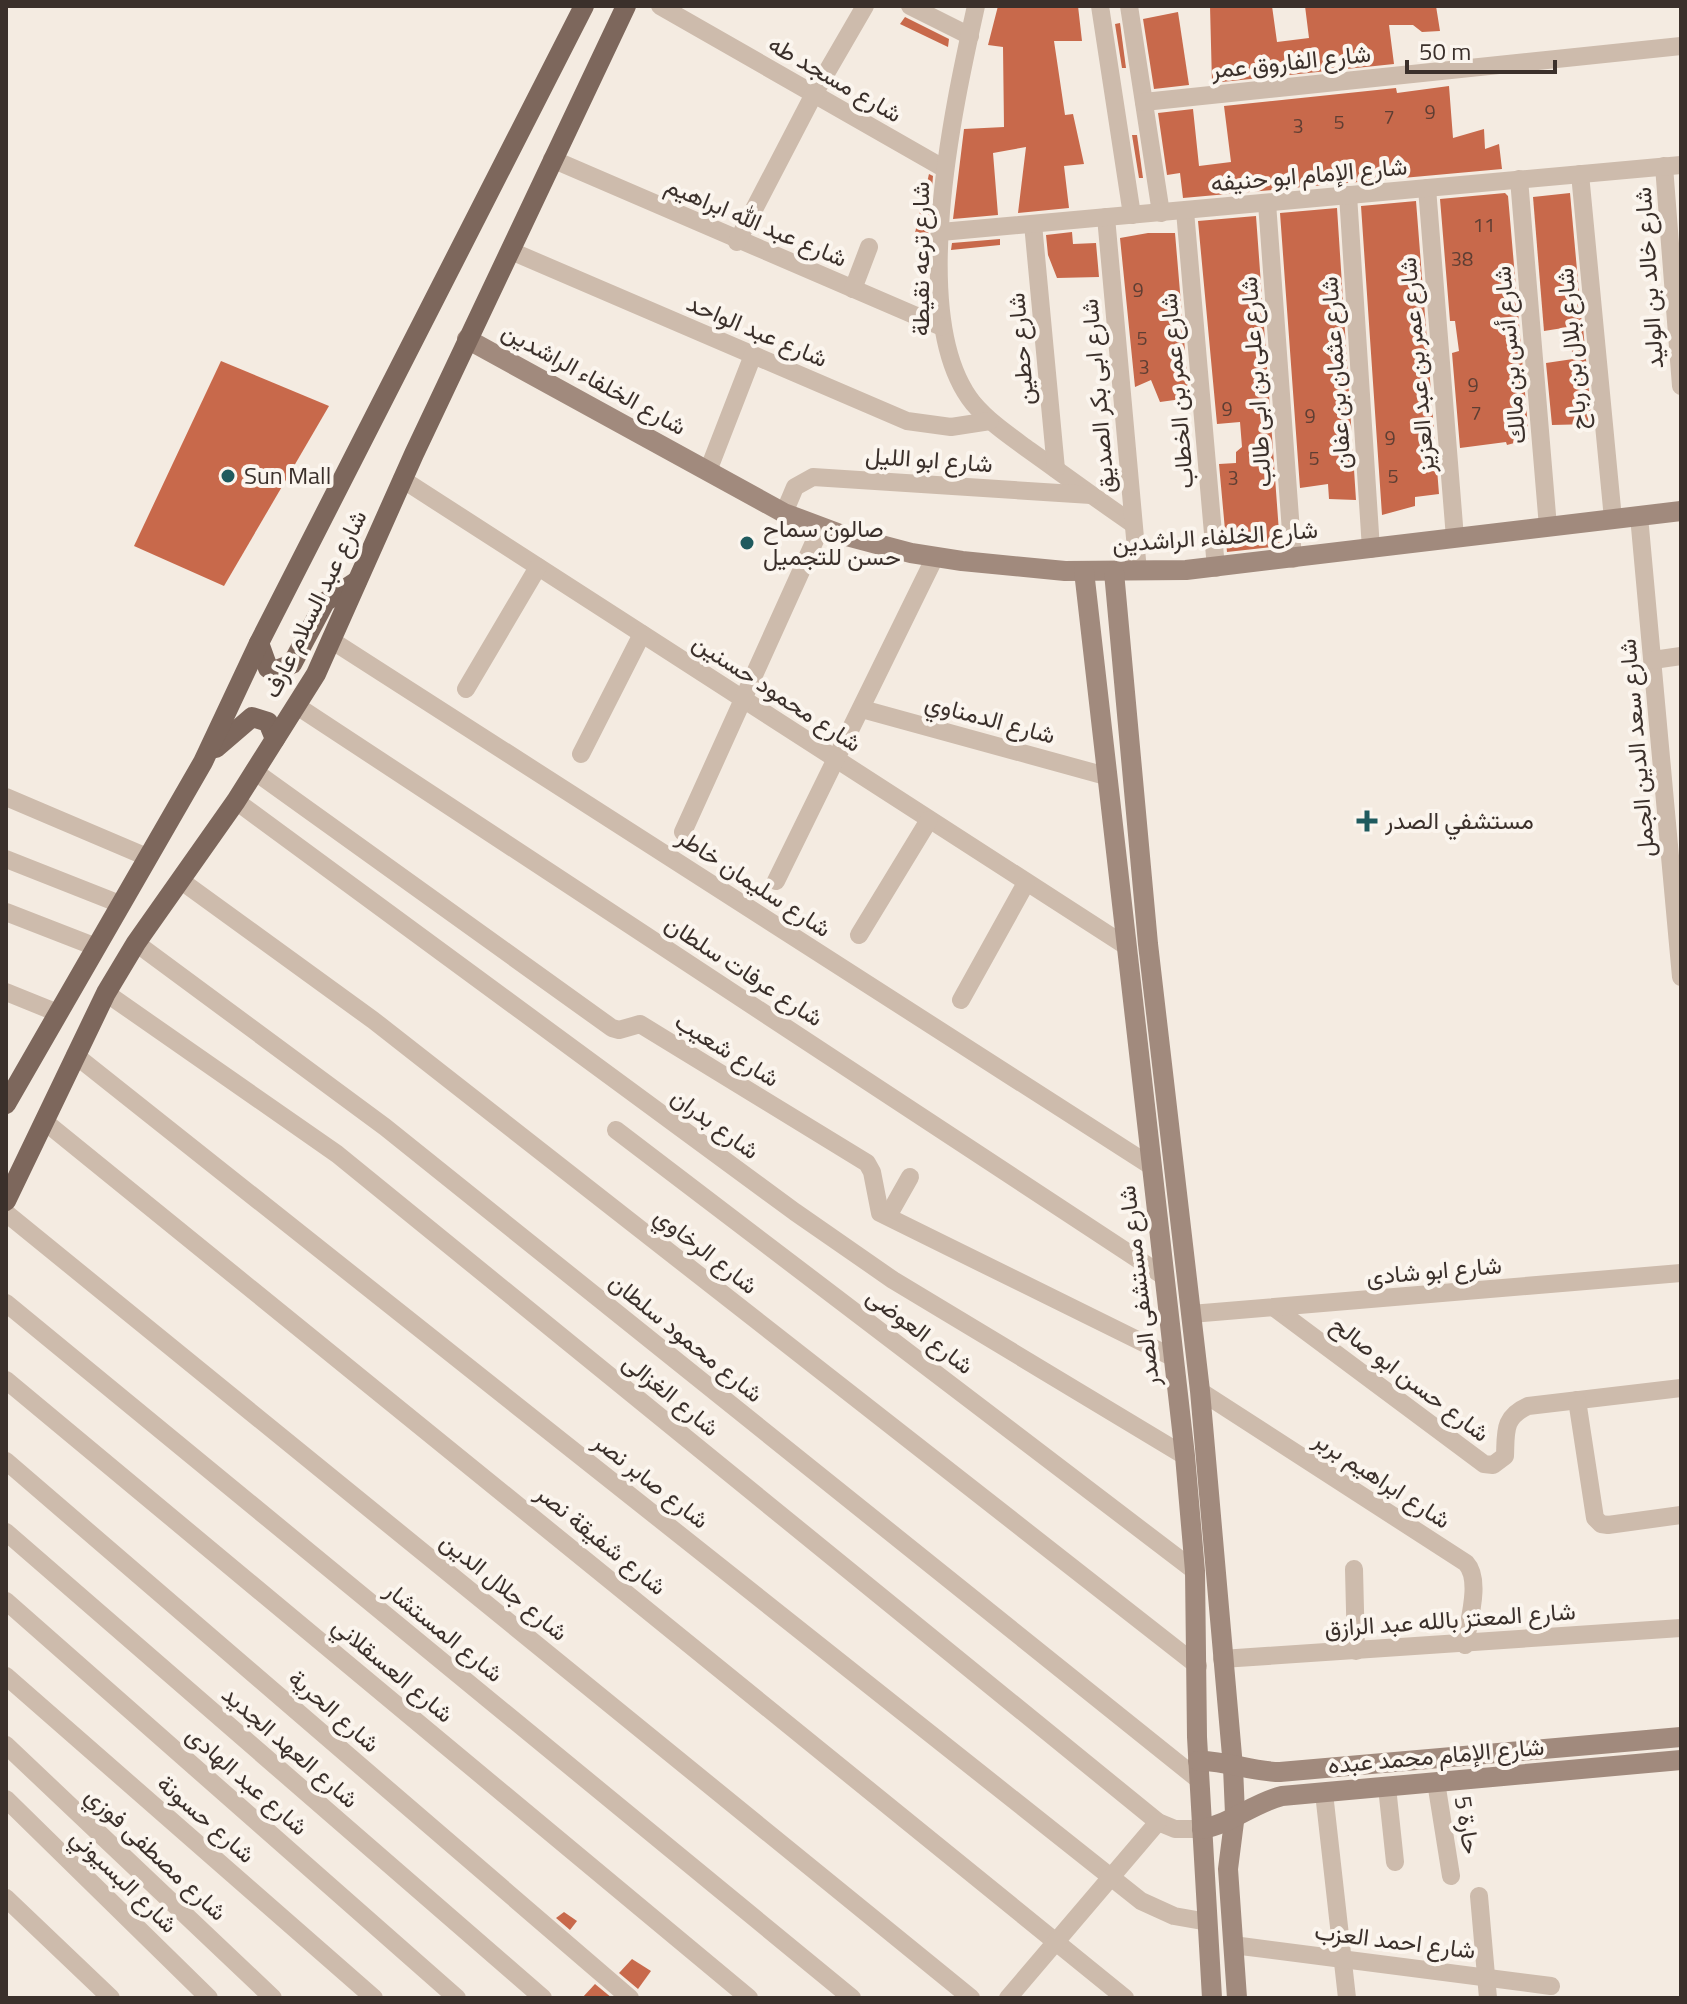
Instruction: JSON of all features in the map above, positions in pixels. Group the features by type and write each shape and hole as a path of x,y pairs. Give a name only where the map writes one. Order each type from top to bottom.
{"main road":[{"name":"شارع عبد السلام عارف","path":"6,1104 203,762 259,643 584,6"},
{"name":"شارع عبد السلام عارف","path":"6,1201 106,993 136,943 236,801 297,706 331,640 467,339 626,6"},
{"name":"شارع الخلفاء الراشدين","path":"467,339 784,513 821,527 935,557 1084,571 1216,568 1681,511"},
{"name":"شارع مستشفى الصدر","path":"1084,571 1185,1456 1195,1571 1197,1737 1212,1998"},
{"name":"شارع مستشفى الصدر","path":"1114,572 1148,944 1200,1391 1231,1739 1235,1814 1229,1854 1237,1998"},
{"path":"259,643 268,668 285,669 292,664 325,602 357,581"},
{"path":"203,762 231,731 252,717 268,722 275,739"},
{"path":"1197,1737 1231,1739"},
{"name":"شارع الإمام محمد عبده","path":"1199,1770 1215,1760 1233,1767 1280,1772 1681,1737"},
{"name":"شارع الإمام محمد عبده","path":"1202,1829 1216,1826 1235,1814 1282,1796 1681,1760"},
{"path":"1280,1772 1282,1796"},
{"path":"1204,1858 1229,1854"}],"street":[{"name":"شارع مسجد طه","path":"660,6 945,169"},
{"path":"737,242 814,94 865,6"},
{"path":"910,6 970,36"},
{"name":"شارع ترعه نقيطة","path":"976,6 945,169 941,232 942,327 952,369 975,405 990,421 1133,524"},
{"path":"1100,6 1132,215"},
{"path":"1129,6 1161,213"},
{"name":"شارع الفاروق عمر","path":"1144,102 1681,46"},
{"name":"شارع عبد الله ابراهيم","path":"552,159 737,242 942,327"},
{"name":"شارع الإمام ابو حنيفه","path":"941,232 1673,165"},
{"name":"شارع خالد بن الوليد","path":"1673,165 1681,386"},
{"name":"شارع بلال بن رباح","path":"1580,174 1613,519"},
{"name":"شارع أنس بن مالك","path":"1519,179 1548,527"},
{"name":"شارع عمر بن عبد العزيز","path":"1427,188 1455,538"},
{"name":"شارع عثمان بن عفان","path":"1348,195 1371,549"},
{"name":"شارع على بن ابى طالب","path":"1267,203 1293,559"},
{"name":"شارع عمر بن الخطاب","path":"1185,211 1216,568"},
{"name":"شارع ابى بكر الصديق","path":"1106,217 1138,571"},
{"name":"شارع حطين","path":"1033,224 1056,469"},
{"path":"853,289 869,247"},
{"name":"شارع عبد الواحد","path":"511,251 907,421 951,427 990,421"},
{"path":"708,471 753,355"},
{"name":"شارع ابو الليل","path":"784,513 795,487 813,477 1091,495"},
{"name":"شارع محمود حسنين","path":"402,479 1126,946"},
{"name":"شارع سعد الدين الجمل","path":"1639,516 1653,660 1672,759 1681,977"},
{"path":"683,832 821,527"},
{"path":"776,881 935,557"},
{"path":"466,689 538,567"},
{"path":"581,754 642,634"},
{"name":"شارع سليمان خاطر","path":"331,640 1151,1166"},
{"path":"1653,660 1681,656"},
{"name":"شارع عرفات سلطان","path":"297,706 1165,1277"},
{"name":"شارع الدمناوي","path":"862,709 1106,776"},
{"name":"شارع شعيب","path":"254,771 612,1028 619,1030 640,1024 867,1163 872,1172 877,1208 888,1216"},
{"path":"6,797 147,857"},
{"name":"شارع بدران","path":"236,801 831,1238 946,1313 1185,1456"},
{"path":"859,935 929,820"},
{"path":"6,859 120,904"},
{"name":"شارع الرخاوي","path":"180,880 373,1020 1198,1666"},
{"path":"961,1000 1026,883"},
{"path":"6,912 96,947"},
{"name":"شارع محمود سلطان","path":"136,943 385,1127 1199,1770"},
{"path":"6,992 58,1013"},
{"name":"شارع الغزالى","path":"106,993 337,1154 1158,1822 1175,1829 1202,1829"},
{"name":"شارع صابر نصر","path":"75,1055 1141,1901 1174,1916 1208,1922"},
{"name":"شارع شفيقة نصر","path":"44,1121 1057,1939 1125,1998"},
{"name":"شارع العوضى","path":"616,1130 1195,1571"},
{"path":"910,1177 888,1216 1174,1358"},
{"name":"شارع جلال الدين","path":"6,1213 971,1998"},
{"name":"شارع ابو شادى","path":"1191,1314 1681,1273"},
{"name":"شارع المستشار","path":"6,1303 852,1998"},
{"name":"شارع حسن ابو صالح","path":"1276,1309 1484,1464 1493,1465 1505,1456 1507,1423 1511,1414 1528,1406 1577,1400"},
{"name":"شارع العسقلاني","path":"6,1380 749,1998"},
{"path":"1681,1388 1577,1400 1595,1518 1601,1524 1608,1525 1681,1515"},
{"name":"شارع ابراهيم بربر","path":"1200,1391 1466,1563 1471,1568 1473,1582 1465,1645"},
{"name":"شارع الحرية","path":"6,1461 630,1998"},
{"name":"شارع العهد الجديد","path":"6,1532 543,1998"},
{"path":"1354,1569 1356,1651"},
{"name":"شارع عبد الهادى","path":"6,1601 457,1998"},
{"name":"شارع المعتز بالله عبد الرازق","path":"1222,1659 1465,1645 1681,1628"},
{"name":"شارع حسونة","path":"6,1676 374,1998"},
{"name":"شارع مصطفى فوزي","path":"6,1745 273,1998"},
{"name":"حارة 5","path":"1436,1782 1451,1876"},
{"path":"1387,1787 1395,1862"},
{"path":"1324,1793 1347,1998"},
{"name":"شارع البسيوني","path":"6,1799 209,1998"},
{"path":"1008,1998 1158,1822"},
{"path":"1479,1896 1488,1998"},
{"path":"6,1898 111,1998"},
{"name":"شارع احمد العزب","path":"1233,1945 1551,1986"}],"building":[{"path":"998,6 1078,6 1082,41 1054,41 1065,115 1073,114 1084,164 1064,166 1069,208 1018,213 1026,147 993,153 998,215 953,219 964,129 1004,127 1003,47 988,45"},
{"path":"1210,6 1272,6 1277,42 1309,38 1305,6 1436,6 1440,31 1422,32 1413,25 1389,25 1394,64 1212,83"},
{"path":"1178,12 1189,85 1154,89 1143,19"},
{"path":"905,17 949,39 948,47 900,24"},
{"path":"1120,23 1126,68 1122,68 1115,24"},
{"path":"1449,86 1453,138 1484,129 1485,149 1499,144 1502,169 1183,198 1180,173 1167,175 1158,113 1193,109 1199,166 1231,162 1224,106 1396,88 1397,93"},
{"path":"1132,135 1137,135 1143,178 1139,178"},
{"path":"929,174 933,176 927,252 924,253 914,237"},
{"path":"1505,193 1508,196 1529,439 1507,445 1506,442 1460,448 1452,353 1459,351 1455,321 1450,321 1440,199"},
{"path":"1570,193 1582,325 1544,331 1533,197"},
{"path":"1416,201 1439,494 1415,497 1415,506 1382,515 1361,206"},
{"path":"1337,208 1356,500 1329,499 1328,484 1300,488 1280,213"},
{"path":"1256,216 1280,546 1227,552 1219,464 1236,463 1236,452 1242,447 1240,422 1217,424 1198,221"},
{"path":"1072,232 1073,244 1096,243 1099,277 1057,278 1048,255 1046,235"},
{"path":"1148,233 1175,233 1189,398 1160,402 1151,380 1135,387 1120,238"},
{"path":"1000,239 1000,245 951,250 952,243"},
{"path":"1583,327 1592,424 1552,425 1546,363 1573,359 1569,331"},
{"name":"Sun Mall","path":"221,361 329,406 224,586 134,546"},
{"path":"564,1912 577,1921 570,1930 556,1918"},
{"path":"632,1959 651,1971 638,1989 619,1973"},
{"path":"595,1984 612,1998 582,1998"}],"place":[{"name":"Sun Mall","path":"228,476"},
{"name":"صالون سماح حسن للتجميل","path":"747,543"},
{"name":"مستشفي الصدر","path":"1367,821"}]}
